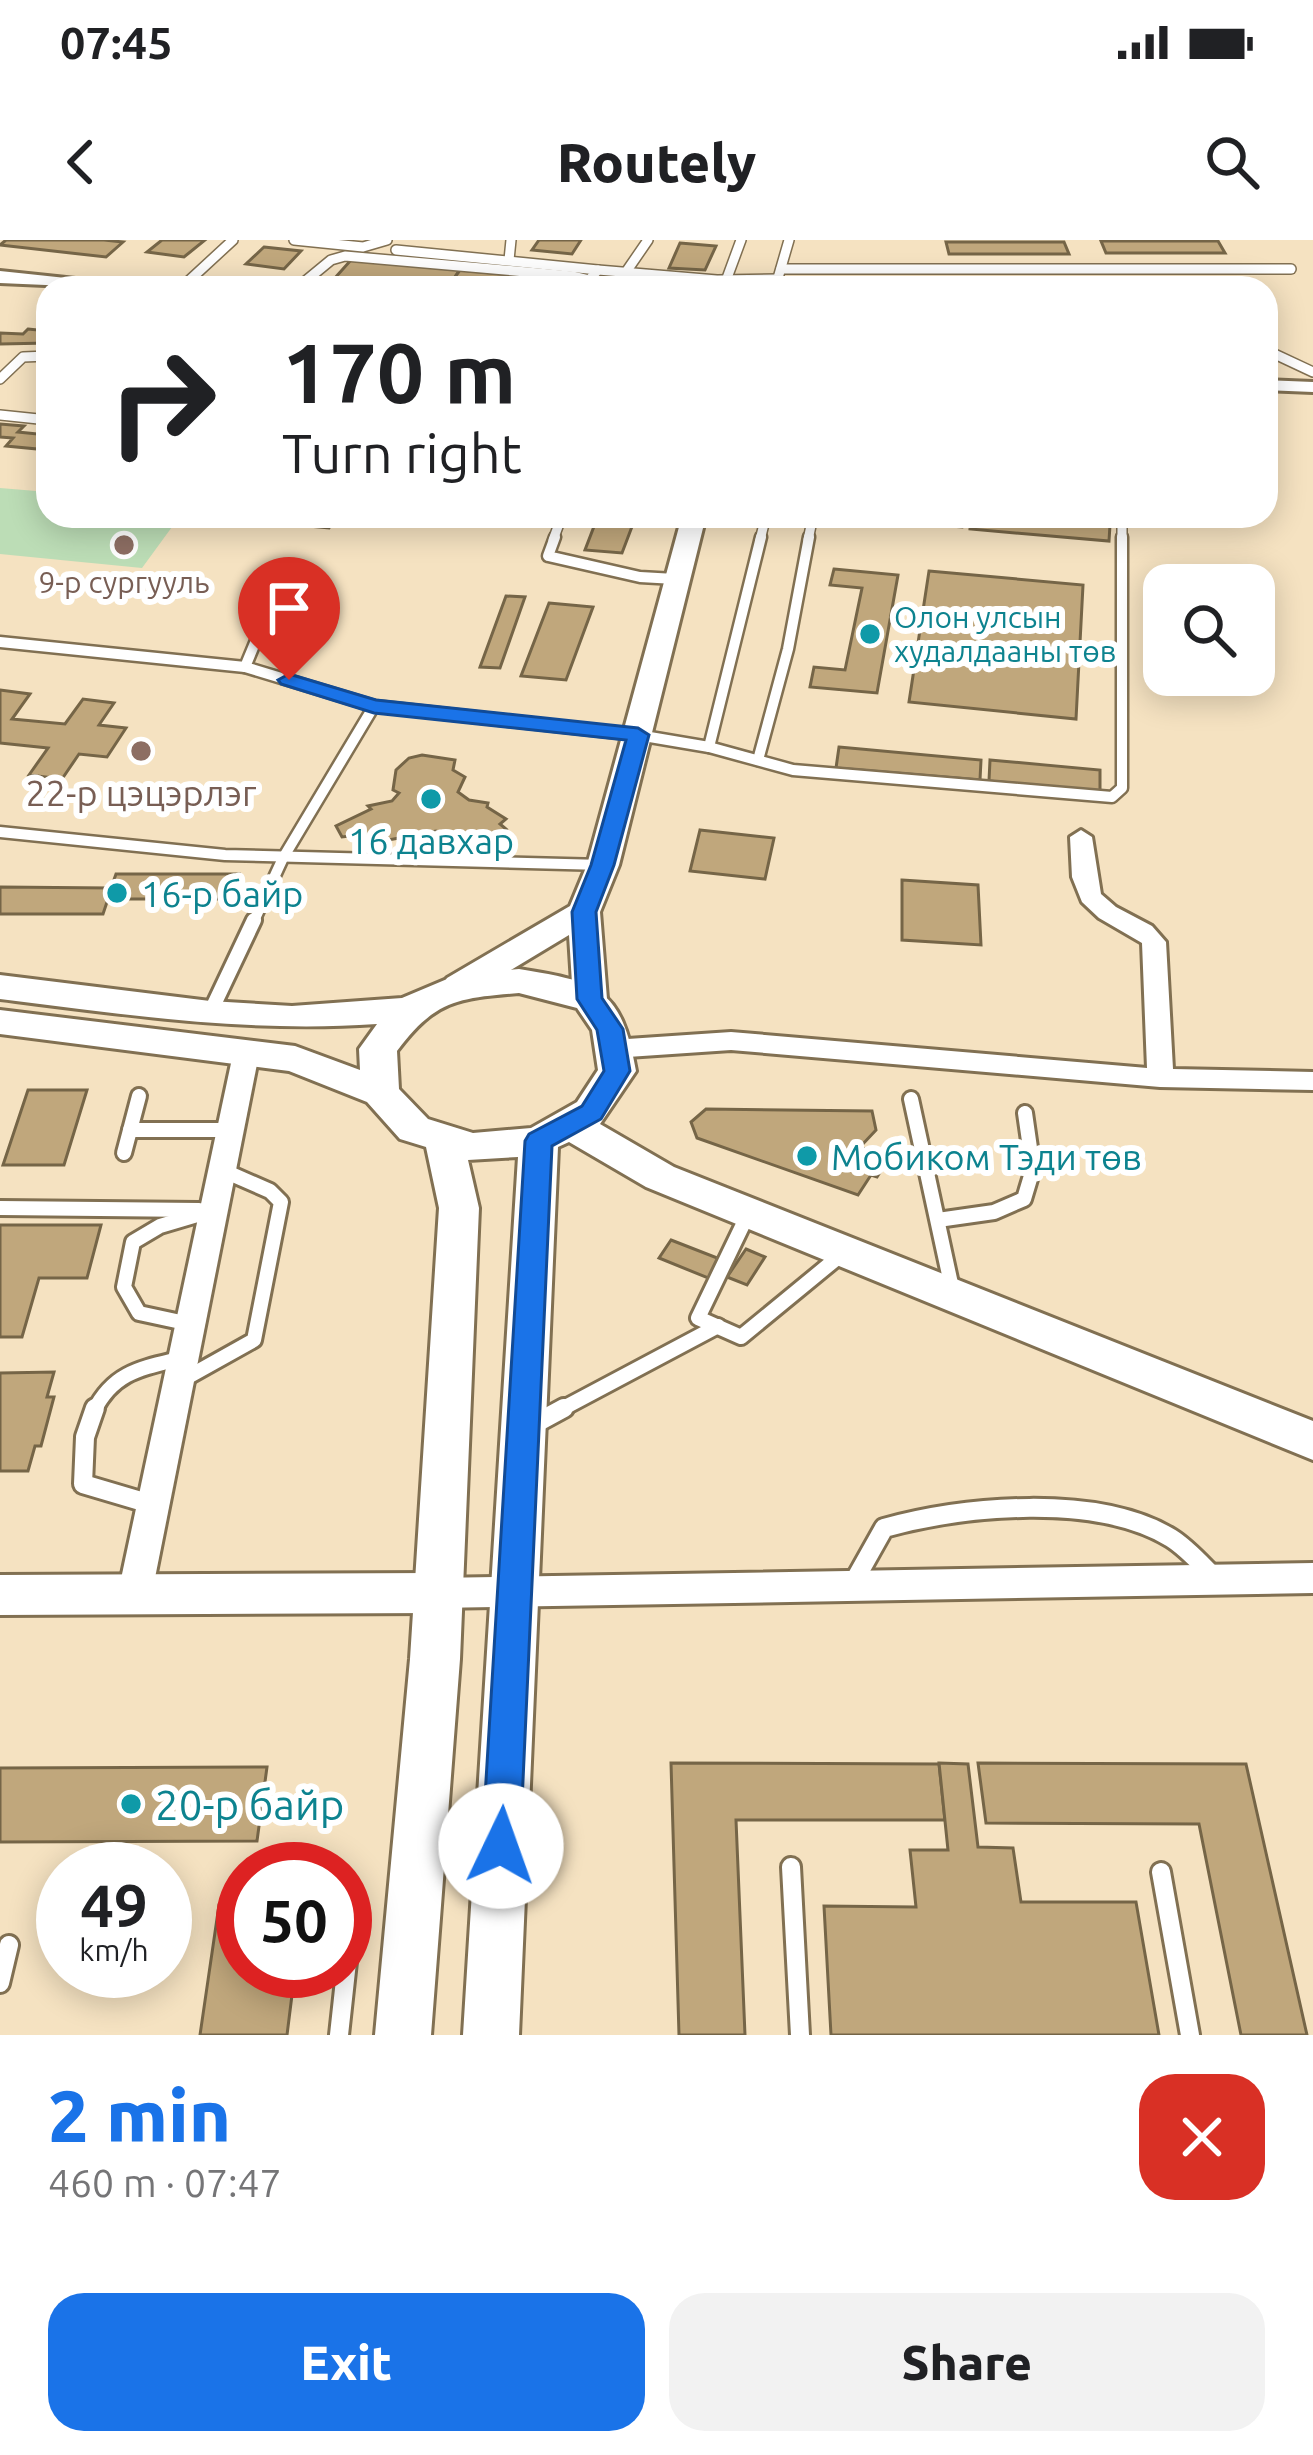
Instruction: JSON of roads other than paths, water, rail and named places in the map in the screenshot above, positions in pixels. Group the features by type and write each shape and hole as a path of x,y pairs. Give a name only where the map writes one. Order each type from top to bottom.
{"main road":[{"path":"0,987 210,1013 292,1018 408,1010 459,986 519,980 590,999 610,1029 617,1071 592,1112 554,1132 473,1147 414,1129 380,1093 295,1059 0,1022"},
{"path":"380,1093 378,1049 408,1010"},
{"path":"554,1132 1313,1441"},
{"path":"491,2035 525,1430 554,1132"},
{"path":"403,2035 435,1659 459,1208 444,1138"}],"street":[{"path":"0,277 36,281"},
{"path":"1278,386 1313,387"},
{"path":"590,999 584,912 603,865 690,528"},
{"path":"1082,837 1086,891 1092,905 1141,928 1154,942 1160,1078"},
{"path":"459,986 584,912"},
{"path":"614,1049 731,1042 1160,1078 1313,1081"},
{"path":"135,1593 246,1054"},
{"path":"0,1594 514,1594 1313,1579"}],"lane":[{"path":"194,276 233,240"},
{"path":"294,240 693,276"},
{"path":"363,248 387,240"},
{"path":"509,260 511,240"},
{"path":"626,272 648,240"},
{"path":"728,276 741,240"},
{"path":"779,276 789,240"},
{"path":"312,276 331,260 345,256 519,276"},
{"path":"932,276 1291,269"},
{"path":"594,276 598,270"},
{"path":"0,355 36,356"},
{"path":"1278,356 1313,372"},
{"path":"2,374 23,357"},
{"path":"0,415 36,419"},
{"path":"558,528 548,556 640,577 675,579"},
{"path":"709,747 763,528"},
{"path":"758,760 788,649 811,528"},
{"path":"0,642 244,667 374,706 638,735 709,747 793,770 988,789 1119,794 1121,528"},
{"path":"244,667 279,585"},
{"path":"210,1013 283,859 374,706"},
{"path":"0,832 109,847 283,859 603,865"},
{"path":"124,1153 139,1096"},
{"path":"911,1099 954,1298"},
{"path":"938,1220 1001,1213 1030,1194 1036,1173 1025,1113"},
{"path":"130,1130 231,1130"},
{"path":"154,1505 83,1484 80,1466 97,1398 127,1372 181,1370 254,1340 281,1202 270,1191 222,1170"},
{"path":"0,1208 214,1210"},
{"path":"191,1324 139,1313 124,1287 128,1264 133,1242 160,1226 214,1210"},
{"path":"749,1212 698,1318 741,1336 846,1251"},
{"path":"525,1430 718,1326"},
{"path":"849,1589 884,1528 919,1516 992,1510 1112,1514 1169,1536 1222,1583"},
{"path":"791,1867 800,2035"},
{"path":"1161,1872 1190,2035"},
{"path":"0,1983 9,1945"},
{"path":"339,2035 343,1998"}],"place":[{"name":"9-р сургууль","path":"124,545"},
{"name":"Олон улсын худалдааны төв","path":"870,634"},
{"name":"22-р цэцэрлэг","path":"141,751"},
{"name":"16 давхар","path":"431,799"},
{"name":"16-р байр","path":"117,893"},
{"name":"Мобиком Тэди төв","path":"807,1156"},
{"name":"20-р байр","path":"131,1804"}]}
